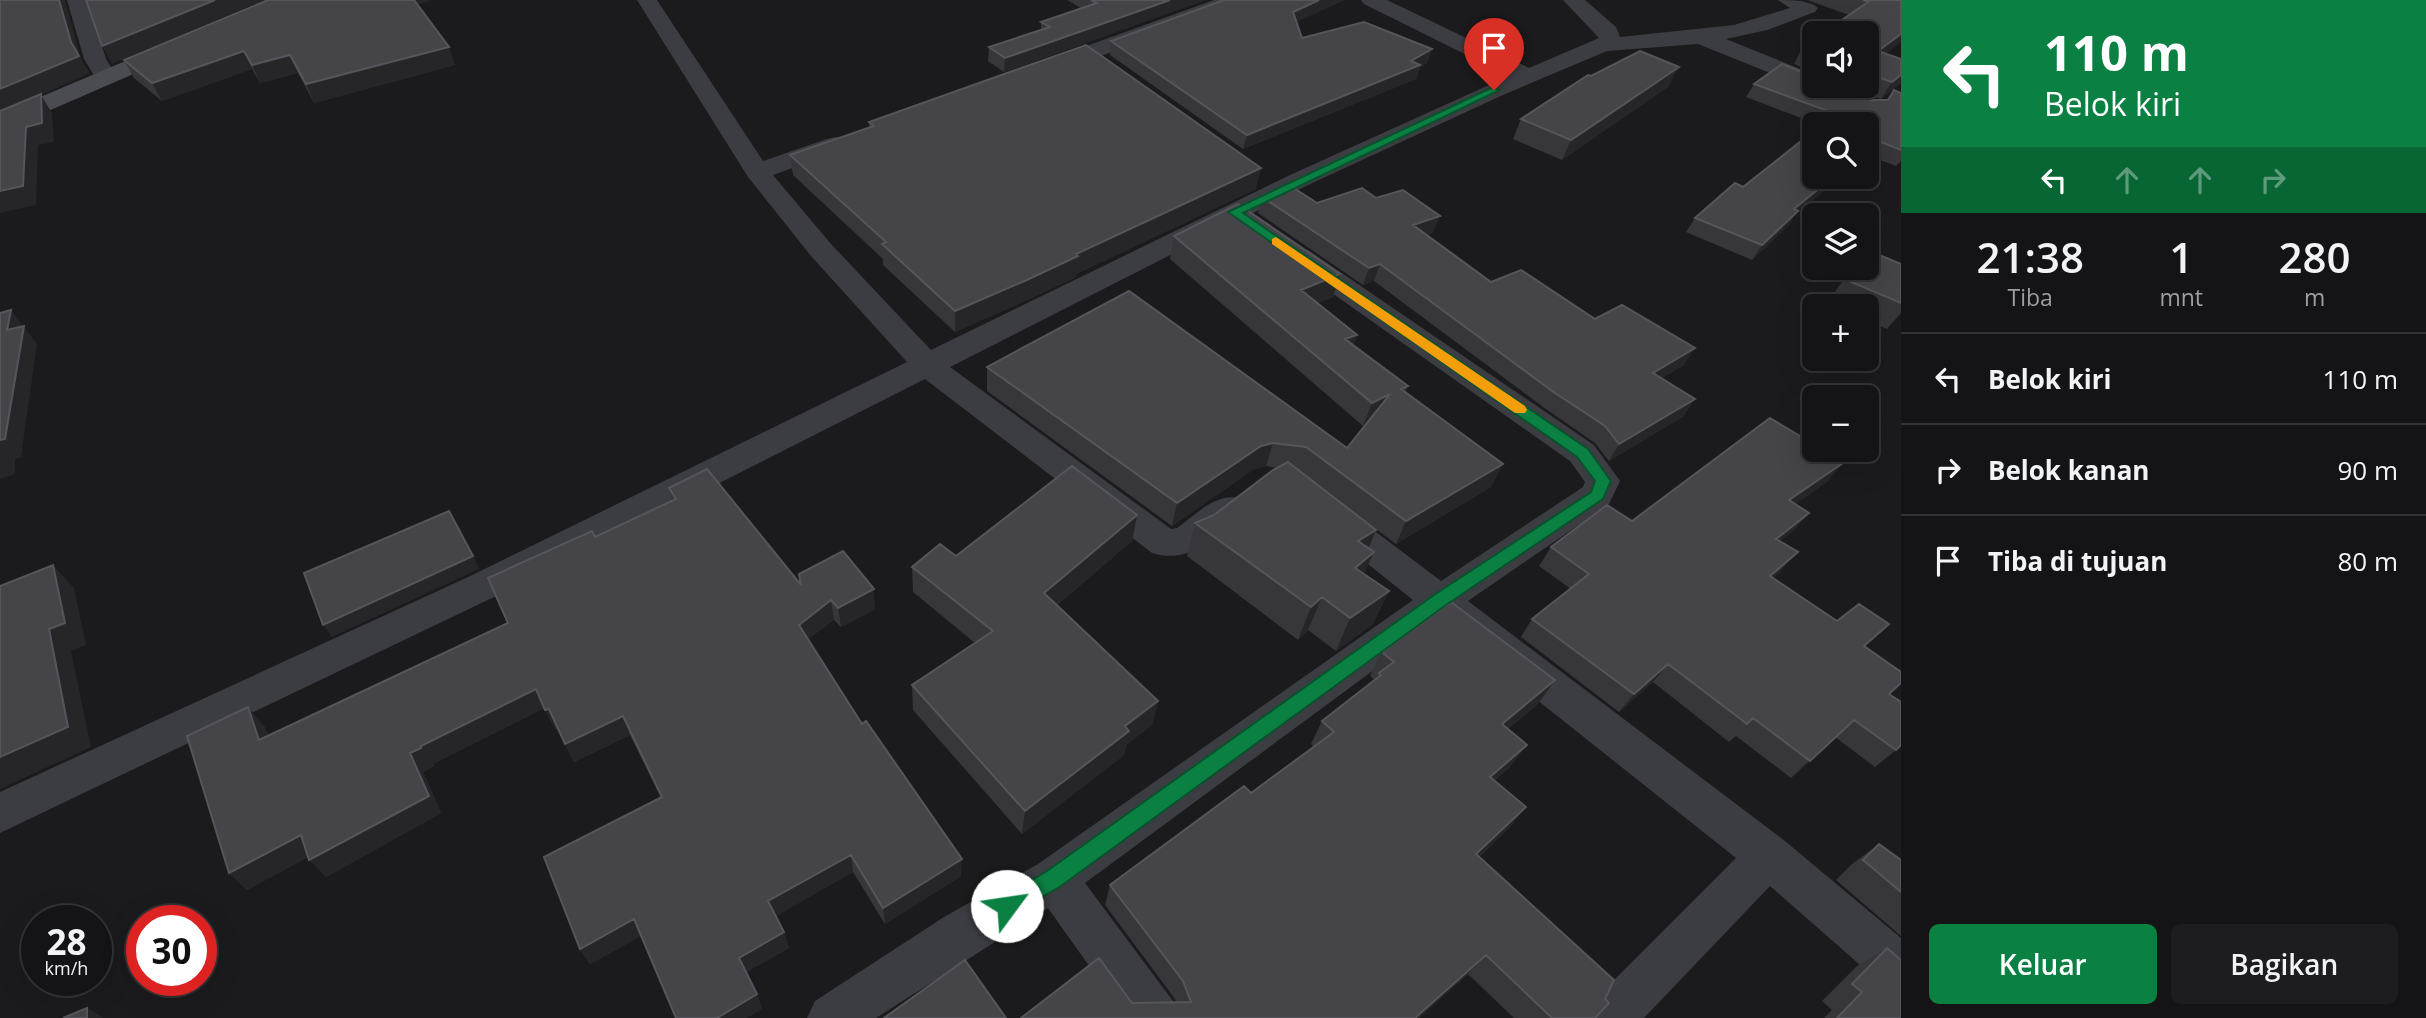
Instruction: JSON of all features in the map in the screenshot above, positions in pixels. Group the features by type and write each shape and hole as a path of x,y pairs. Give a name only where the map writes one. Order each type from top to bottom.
{"main road":[{"path":"0,124 198,37"}],"street":[{"path":"77,0 95,59 106,78"},
{"path":"648,0 757,172 821,250 926,364 1165,543 1185,541 1257,488"},
{"path":"1024,76 1233,0"},
{"path":"1371,0 1528,76"},
{"path":"1257,228 1269,182 1611,41 1608,32 1573,0"},
{"path":"1606,44 1741,31 1786,18 1807,3"},
{"path":"1700,37 1802,78"},
{"path":"1088,53 1110,69"},
{"path":"757,172 859,135"},
{"path":"0,813 479,588 926,364 1257,228"},
{"path":"832,1018 961,934 1054,878 1440,600 1597,495 1603,481 1582,453 1257,228"},
{"path":"1303,494 1769,856 1901,969"},
{"path":"1610,1018 1769,856"},
{"path":"1054,878 1156,1018"}],"building":[{"path":"0,0 59,0 71,42 79,56 0,89"},
{"path":"86,0 215,0 102,46"},
{"path":"268,0 414,0 449,47 306,84 290,55 252,65 244,51 152,83 124,60"},
{"path":"1091,0 1170,0 1005,58 989,47 1050,27 1041,22 1097,3"},
{"path":"1224,0 1319,0 1293,12 1302,38 1364,22 1432,49 1411,61 1420,65 1247,135 1111,41"},
{"path":"1863,0 1901,0 1901,34 1879,50 1879,21 1840,21 1868,2"},
{"path":"1086,45 1261,168 1076,254 1078,256 1029,279 955,311 882,244 886,242 790,155 874,126 869,122"},
{"path":"1640,51 1679,67 1571,140 1521,119 1588,75 1591,76"},
{"path":"1879,51 1901,59 1901,75 1892,82 1879,77"},
{"path":"1782,64 1802,72 1802,98 1888,100 1894,90 1901,93 1901,150 1879,141 1879,112 1831,112 1754,84"},
{"path":"41,94 42,123 26,127 23,186 0,191 0,111"},
{"path":"1802,140 1802,189 1818,189 1794,209 1798,211 1762,245 1695,218 1735,183 1743,187"},
{"path":"1289,185 1317,203 1362,188 1376,198 1403,190 1440,216 1413,225 1491,282 1521,270 1595,319 1622,305 1695,348 1653,373 1695,399 1619,444 1605,426 1552,391 1380,264 1369,268 1262,197"},
{"path":"1238,204 1340,274 1301,290 1357,335 1345,339 1408,386 1401,389 1503,464 1406,521 1306,447 1273,443 1261,446 1177,503 987,367 1129,291 1347,448 1390,394 1372,403 1174,236"},
{"path":"1879,255 1901,264 1901,303 1846,280 1879,280"},
{"path":"11,310 7,330 24,326 5,439 0,440 0,313"},
{"path":"1770,418 1802,437 1802,462 1843,463 1789,500 1809,513 1776,539 1798,552 1770,576 1837,621 1859,604 1889,624 1864,646 1901,672 1901,683 1889,694 1901,702 1901,745 1896,750 1854,720 1810,761 1753,718 1747,724 1668,664 1634,694 1532,619 1589,574 1551,547 1607,505 1632,521"},
{"path":"1288,462 1376,530 1358,541 1374,552 1355,568 1389,591 1350,618 1322,597 1311,607 1195,523 1214,515 1273,470"},
{"path":"1072,466 1137,515 1044,593 1158,701 1125,726 1129,731 1025,811 912,685 993,631 912,567 940,544 956,556"},
{"path":"707,469 801,585 799,574 843,551 874,589 838,608 831,600 799,625 862,724 866,721 962,859 883,908 851,855 768,901 784,932 739,958 757,994 717,1018 676,1018 634,919 580,949 544,857 662,797 623,716 565,744 549,709 545,710 536,689 410,753 429,796 309,860 301,835 229,873 187,736 248,707 259,740 508,623 488,578 592,531 595,537 676,499 669,488"},
{"path":"449,511 473,556 323,625 304,573"},
{"path":"53,565 65,623 49,629 68,727 0,757 0,586"},
{"path":"1451,602 1555,680 1502,724 1527,745 1490,777 1526,807 1476,854 1614,980 1605,999 1609,1003 1595,1018 1552,1018 1486,955 1415,1018 1021,1018 1099,958 1132,1003 1191,1002 1183,981 1110,885 1244,786 1251,793 1334,732 1322,721 1394,662 1382,652"},
{"path":"1879,844 1901,860 1901,892 1863,860"},
{"path":"1887,948 1901,960 1901,1018 1837,1018 1862,992 1852,984"},
{"path":"965,960 1006,1018 884,1018"},
{"path":"87,1008 87,1018 63,1018"}],"slow traffic":[{"path":"1276,241 1520,410"}],"route":[{"path":"1007,906 1054,878 1440,600 1597,495 1603,481 1597,469 1582,453 1234,212 1494,90"}]}
